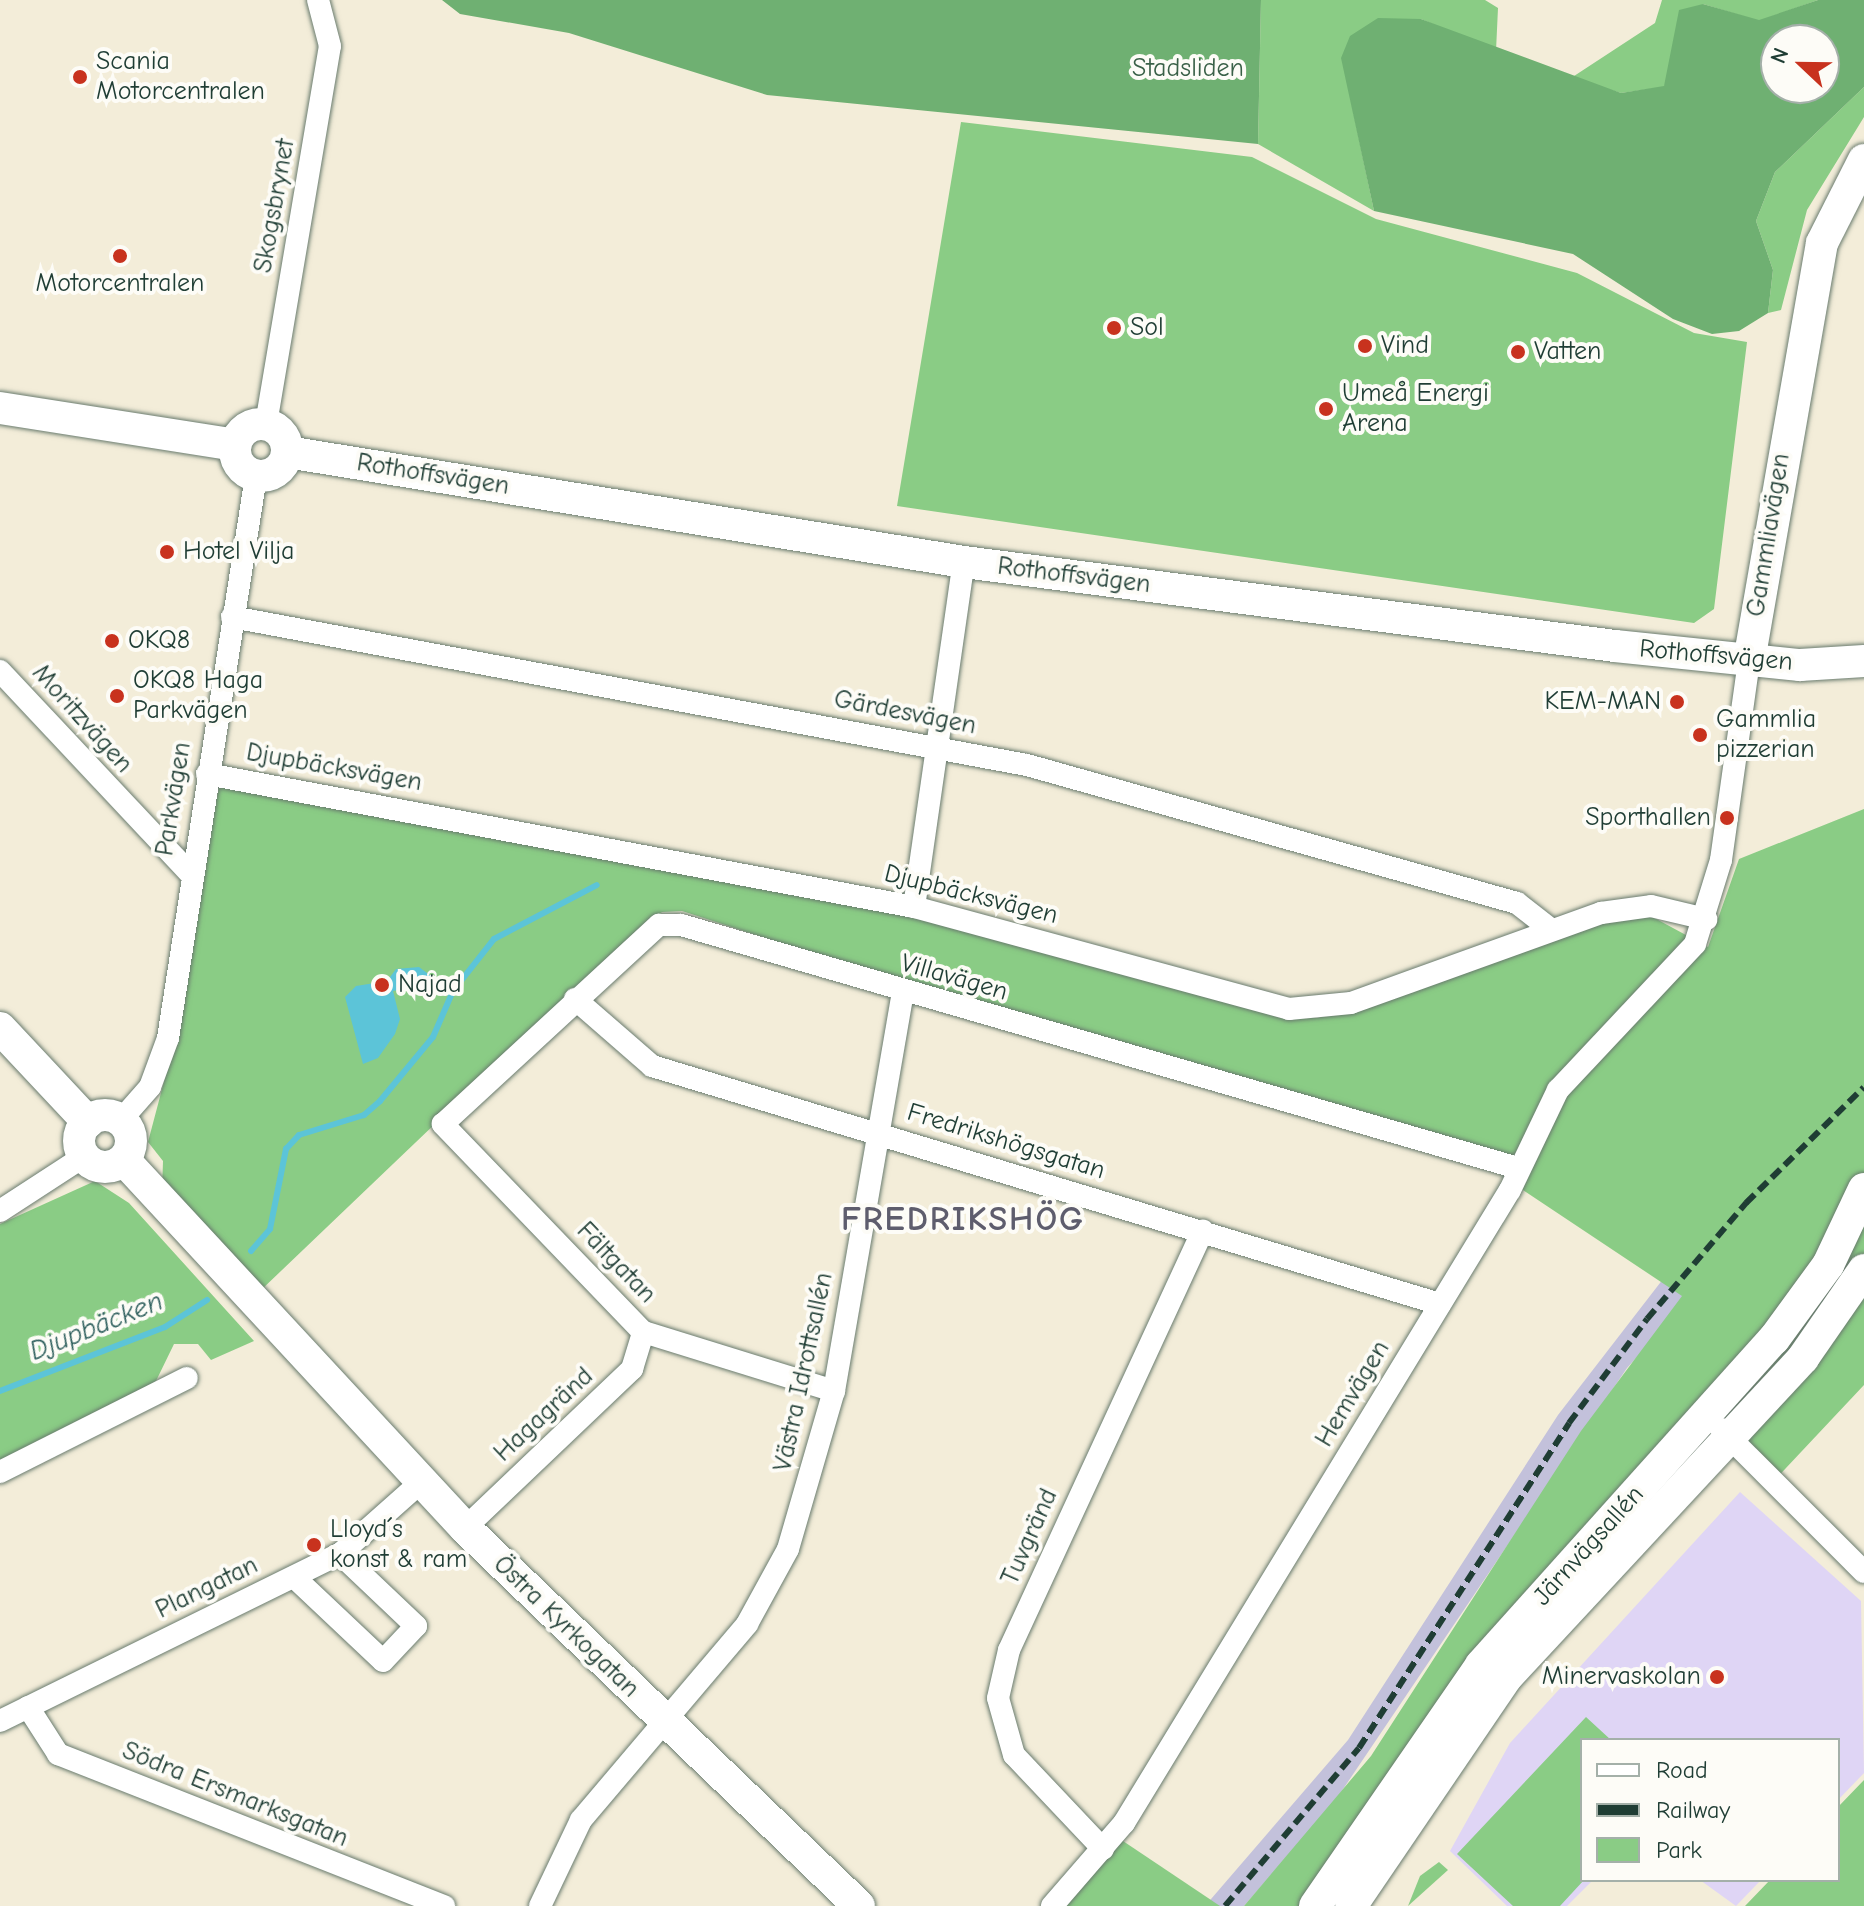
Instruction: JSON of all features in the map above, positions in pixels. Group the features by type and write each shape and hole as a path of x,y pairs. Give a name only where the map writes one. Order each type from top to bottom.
{"street":[{"name":"Skogsbrynet","path":"266,424 330,46 318,0"},
{"name":"Gammliavägen","path":"1706,919 1822,243 1864,160"},
{"path":"0,408 235,445"},
{"path":"266,424 283,435 287,452 276,471 256,476 242,467 235,445 245,429 266,424"},
{"name":"Rothoffsvägen","path":"287,452 964,562 1749,661 1864,661"},
{"name":"Parkvägen","path":"121,1120 150,1087 168,1038 190,873 256,476"},
{"path":"914,907 964,562"},
{"name":"Gärdesvägen","path":"232,617 1027,765 1517,903 1549,928"},
{"name":"Moritzvägen","path":"0,671 190,873"},
{"name":"Djupbäcksvägen","path":"207,774 914,907 1317,1011 1549,928 1637,906 1706,919"},
{"name":"Hemvägen","path":"1052,1906 1103,1849 1440,1304 1518,1168 1558,1090 1687,958 1706,919"},
{"name":"Villavägen","path":"443,1124 575,999 659,925 681,925 903,993 1518,1168"},
{"name":"Västra Idrottsallén","path":"540,1906 581,1820 747,1624 780,1569 834,1391 903,993"},
{"name":"Fredrikshögsgatan","path":"575,999 652,1066 1440,1304"},
{"path":"0,1028 88,1122"},
{"path":"106,1114 121,1120 131,1142 124,1160 102,1168 83,1157 78,1144 88,1122 106,1114"},
{"name":"Fältgatan","path":"443,1124 643,1332 834,1391"},
{"path":"0,1211 83,1157"},
{"name":"Östra Kyrkogatan","path":"124,1160 465,1528 663,1722 859,1906"},
{"name":"Järnvägsallén","path":"1315,1906 1481,1665 1707,1414 1828,1265 1864,1189"},
{"name":"Tuvgränd","path":"1103,1849 1014,1755 998,1698 1009,1650 1203,1231"},
{"name":"Järnvägsallén","path":"1351,1906 1505,1679 1803,1358 1864,1270"},
{"name":"Hagagränd","path":"465,1528 632,1369 643,1332"},
{"path":"0,1472 187,1378"},
{"path":"1707,1414 1864,1572"},
{"name":"Plangatan","path":"0,1721 340,1554 421,1482"},
{"path":"294,1577 383,1661 416,1626 340,1554"},
{"name":"Södra Ersmarksgatan","path":"28,1707 58,1754 444,1906"}],"shaded area":[{"path":"1864,1106 1627,1368 1335,1801 1244,1906 1205,1906 1348,1740 1558,1415 1687,1248"},
{"name":"Minervaskolan","path":"1740,1492 1861,1601 1864,1773 1840,1798 1840,1738 1580,1738 1580,1882 1591,1882 1567,1906 1507,1906 1450,1851 1510,1743"},
{"path":"1703,1882 1759,1882 1736,1906"}],"green space":[{"name":"Stadsliden","path":"442,0 1261,0 1258,144 767,95 569,33 460,14"},
{"path":"1261,0 1485,0 1498,8 1496,51 1421,19 1342,58 1374,211 1258,144"},
{"path":"1662,0 1818,0 1759,21 1703,4 1664,87 1621,93 1571,78 1655,23"},
{"path":"1818,0 1864,0 1864,87 1775,172 1756,221 1773,270 1768,313 1739,331 1712,334 1673,319 1573,254 1374,211 1341,58 1350,36 1378,18 1421,19 1621,93 1664,86 1679,10 1703,4 1759,20"},
{"path":"1864,87 1864,117 1807,210 1781,310 1768,313 1773,270 1756,221 1775,172"},
{"name":"Umeå Energi Arena","path":"961,122 1252,157 1376,219 1577,273 1694,333 1747,342 1714,609 1694,623 897,506"},
{"path":"240,786 913,914 1317,1018 1599,922 1649,915 1708,947 1739,859 1864,809 1864,1385 1770,1485 1707,1415 1315,1906 1244,1906 1371,1756 1581,1431 1682,1296 1520,1188 1531,1165 910,985 682,911 662,912 640,928 259,1292 162,1191 163,1161 148,1142 175,1040 198,875 219,788"},
{"path":"95,1181 129,1203 254,1341 211,1360 198,1344 174,1344 156,1381 0,1472 0,1224"},
{"path":"1586,1717 1609,1738 1580,1738 1582,1882 1560,1906 1513,1906 1457,1854"},
{"path":"1864,1780 1864,1906 1745,1906 1768,1882 1840,1882 1840,1805"},
{"path":"1117,1837 1220,1906 1054,1906"},
{"path":"1439,1862 1448,1870 1408,1906 1420,1876"}],"water":[{"path":"419,967 431,976 426,984 393,991 400,1019 395,1034 378,1058 363,1064 345,997 356,986 387,981 396,969"}],"waterway":[{"name":"Djupbäcken","path":"251,1251 270,1229 286,1149 299,1135 364,1115 380,1101 433,1037 453,991 494,939 597,885"},
{"name":"Djupbäcken","path":"0,1391 165,1327 207,1300"}],"railway":[{"path":"1225,1906 1359,1748 1569,1423 1647,1319 1746,1203 1864,1087"}],"place":[{"name":"Scania Motorcentralen","path":"80,77"},
{"name":"Motorcentralen","path":"120,256"},
{"name":"Sol","path":"1114,328"},
{"name":"Vind","path":"1365,346"},
{"name":"Vatten","path":"1518,352"},
{"name":"Umeå Energi Arena","path":"1326,409"},
{"name":"Hotel Vilja","path":"167,552"},
{"name":"OKQ8","path":"112,641"},
{"name":"OKQ8 Haga Parkvägen","path":"117,696"},
{"name":"KEM-MAN","path":"1677,702"},
{"name":"Gammlia pizzerian","path":"1700,735"},
{"name":"Sporthallen","path":"1727,818"},
{"name":"Najad","path":"382,985"},
{"name":"Lloyd´s konst & ram","path":"314,1545"},
{"name":"Minervaskolan","path":"1717,1677"}],"district":[{"name":"FREDRIKSHÖG","path":"963,1220"}]}
